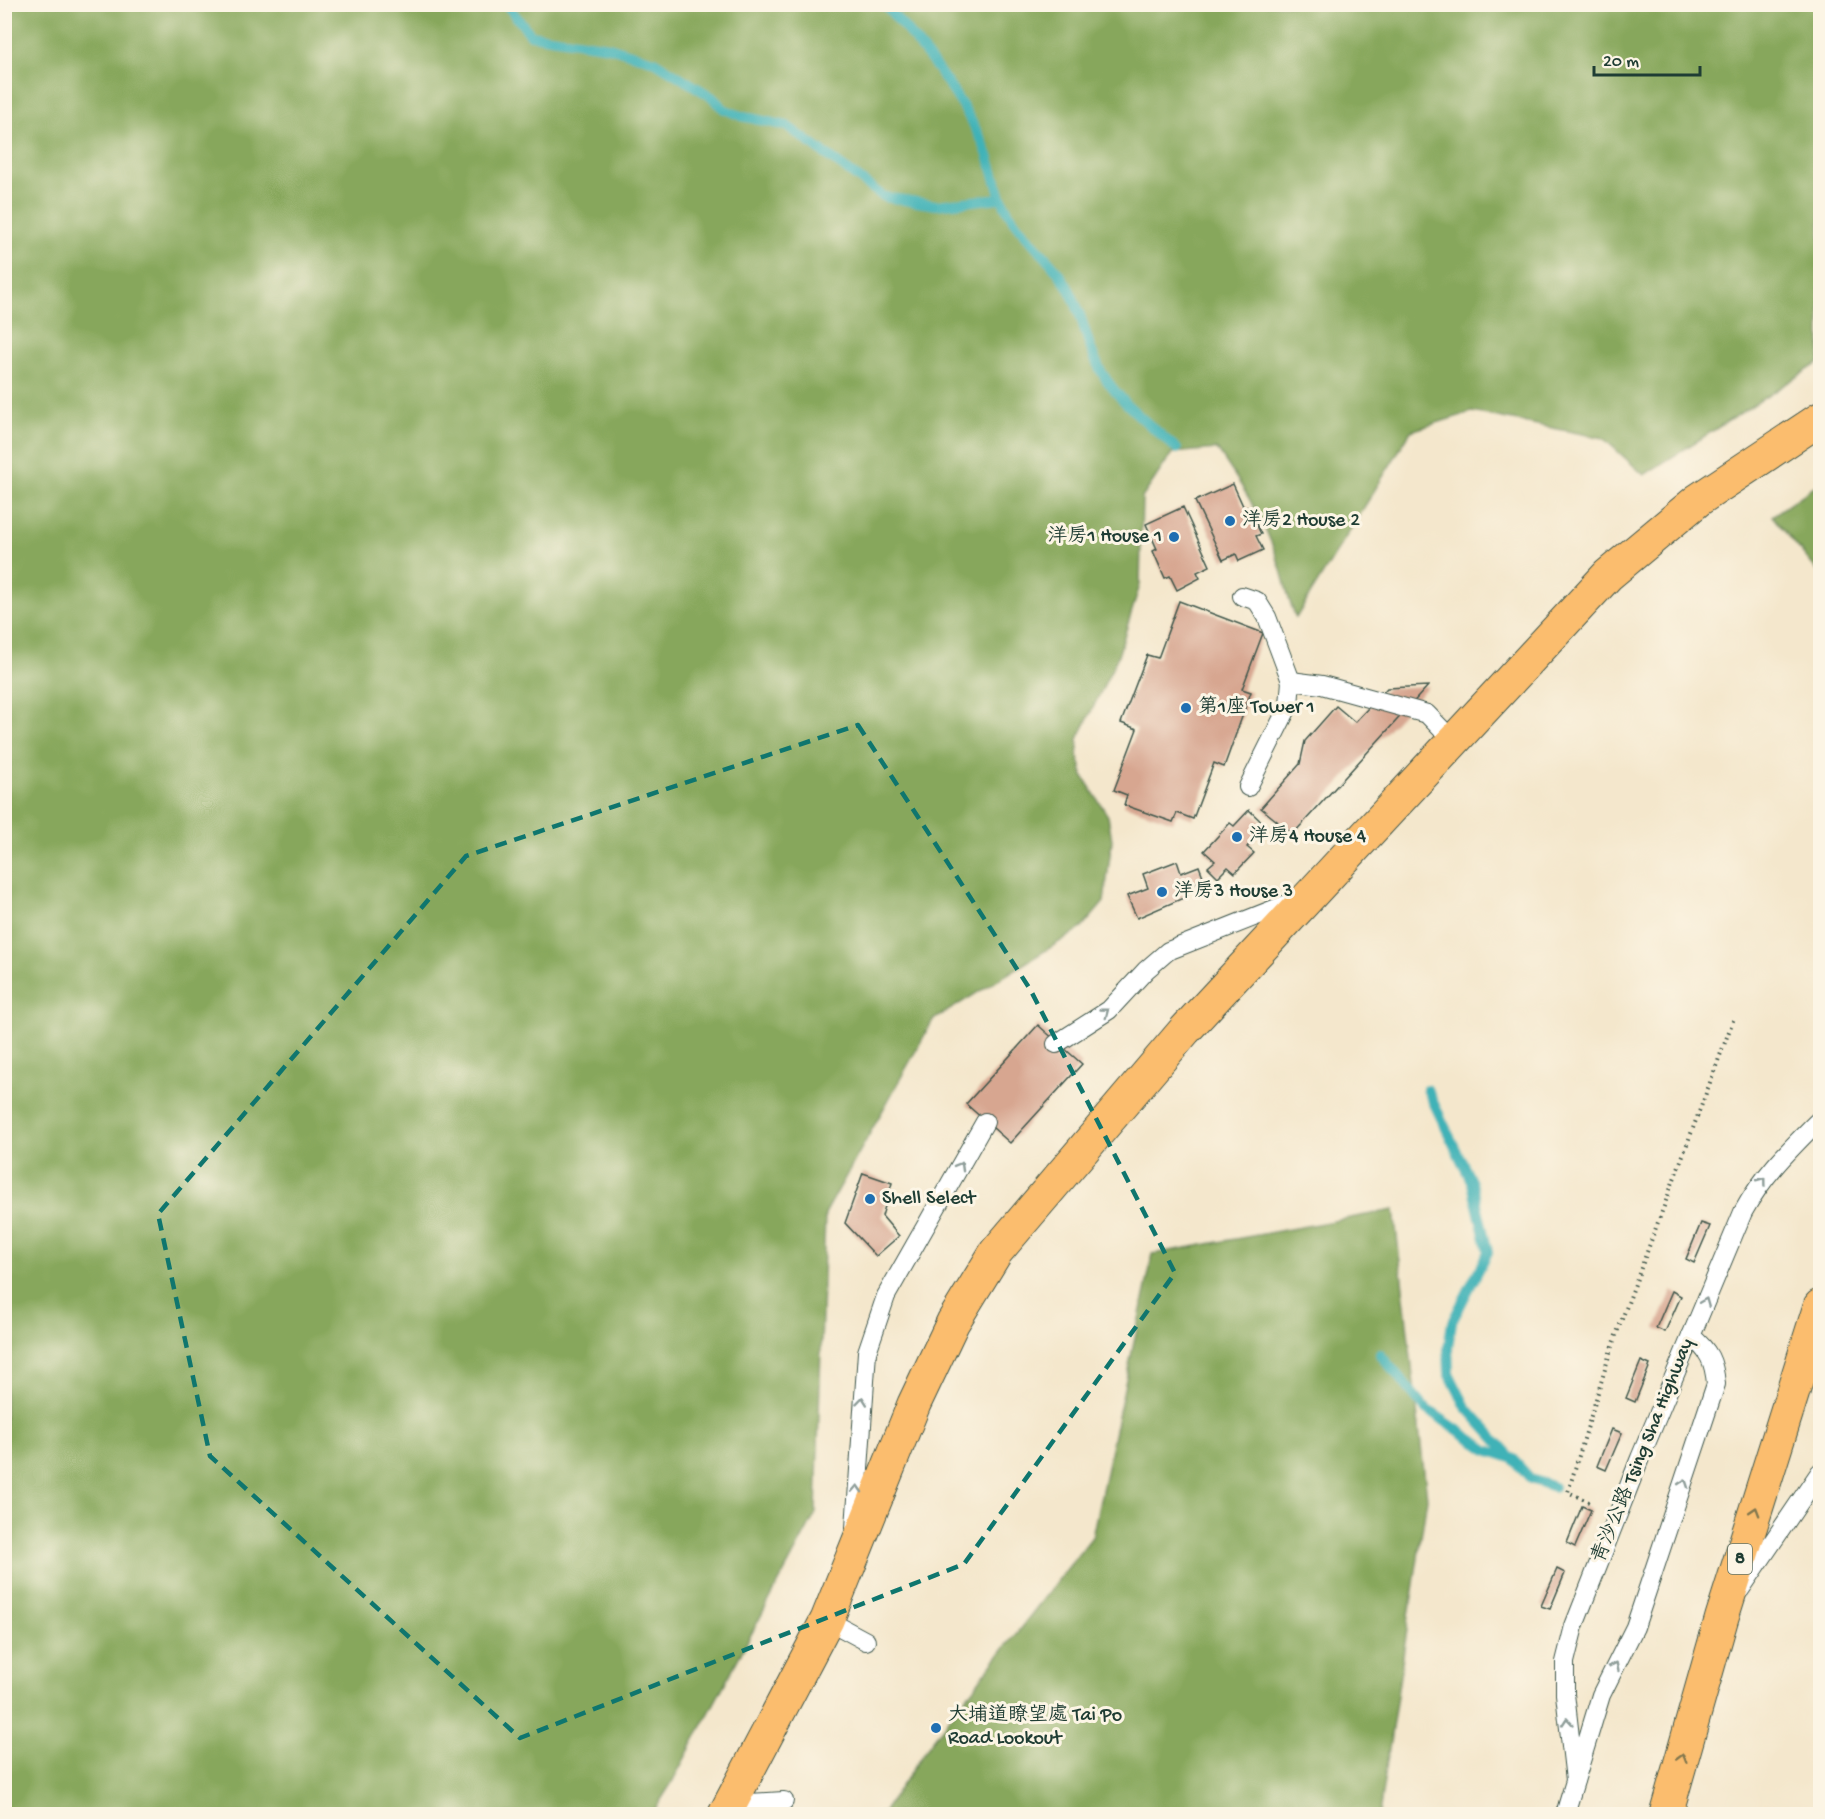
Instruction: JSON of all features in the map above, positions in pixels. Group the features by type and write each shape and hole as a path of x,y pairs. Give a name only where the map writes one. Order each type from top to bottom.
{"main road":[{"path":"728,1809 827,1620 914,1404 953,1322 996,1252 1185,1030 1608,575 1698,500 1761,456 1821,419"},
{"name":"8","path":"1666,1815 1722,1617 1821,1306"}],"lane":[{"path":"1242,596 1257,601 1267,617 1291,681 1289,705 1248,787"},
{"path":"1291,681 1323,685 1427,714 1454,742"},
{"path":"1056,1044 1109,1010 1146,970 1168,951 1315,892"},
{"name":"青沙公路 Tsing Sha Highway","path":"1565,1815 1575,1780 1565,1694 1565,1662 1574,1626 1733,1232 1754,1191 1773,1166 1821,1119"},
{"path":"853,1560 867,1352 886,1296 985,1122"},
{"path":"1575,1780 1601,1695 1635,1627 1716,1384 1714,1363 1706,1349 1691,1336"},
{"path":"1722,1617 1821,1472"},
{"path":"827,1620 866,1641"},
{"path":"728,1809 784,1801"}],"path":[{"path":"1588,1502 1568,1492 1612,1346 1734,1018"}],"highlighted area":[{"path":"858,725 1030,989 1175,1273 964,1564 520,1738 210,1456 158,1214 466,856"}],"green space":[{"path":"5,4 1820,5 1820,362 1644,475 1603,438 1472,412 1411,431 1296,618 1276,556 1261,521 1248,496 1217,449 1172,453 1142,498 1140,585 1118,656 1078,739 1078,755 1083,776 1108,816 1112,840 1104,902 1082,928 933,1020 825,1214 816,1513 671,1784 652,1814 5,1814"},
{"path":"1820,483 1820,574 1772,516"},
{"path":"1394,1210 1427,1498 1379,1814 882,1814 931,1742 1092,1537 1153,1254"}],"building":[{"name":"洋房2 House 2","path":"1233,484 1244,508 1248,507 1261,534 1256,536 1263,550 1239,561 1236,554 1223,560 1195,501"},
{"name":"洋房1 House 1","path":"1183,507 1210,566 1197,572 1200,578 1177,590 1170,576 1165,578 1153,551 1157,549 1146,524"},
{"name":"第1座 Tower 1","path":"1179,601 1263,633 1242,689 1251,692 1224,767 1214,763 1193,819 1177,813 1173,822 1124,805 1127,795 1114,790 1137,729 1121,723 1147,655 1158,658"},
{"path":"1428,686 1293,834 1261,808 1300,764 1305,741 1336,706 1355,722 1387,688"},
{"name":"洋房4 House 4","path":"1249,810 1267,827 1247,847 1254,853 1235,873 1228,867 1218,877 1208,867 1215,861 1204,851 1230,823 1234,826"},
{"name":"洋房3 House 3","path":"1177,861 1181,873 1199,866 1204,879 1184,888 1188,896 1137,918 1127,896 1148,888 1143,874"},
{"path":"1038,1025 1082,1064 1010,1143 966,1104"},
{"name":"Shell Select","path":"863,1173 892,1183 882,1216 899,1236 876,1256 845,1223"},
{"path":"1701,1223 1710,1226 1694,1263 1686,1259"},
{"path":"1672,1291 1681,1296 1665,1332 1656,1328"},
{"path":"1641,1361 1650,1365 1635,1402 1626,1398"},
{"path":"1612,1429 1622,1433 1606,1470 1597,1466"},
{"path":"1582,1506 1591,1510 1575,1547 1567,1543"},
{"path":"1557,1569 1565,1573 1550,1609 1541,1606"}],"waterway":[{"path":"506,4 531,35 609,47 654,61 712,97 724,109 741,116 787,126 884,197 936,205 1001,198"},
{"path":"884,4 938,69 972,122 986,150 998,189 1011,216 1057,271 1070,291 1102,373 1120,397 1177,449"},
{"path":"1427,1089 1472,1183 1488,1252 1452,1322 1448,1348 1449,1373 1466,1407 1531,1479 1554,1487"},
{"path":"1380,1354 1424,1407 1487,1450 1514,1459"}],"place":[{"name":"洋房2 House 2","path":"1230,521"},
{"name":"洋房1 House 1","path":"1174,537"},
{"name":"第1座 Tower 1","path":"1186,708"},
{"name":"洋房4 House 4","path":"1237,837"},
{"name":"洋房3 House 3","path":"1162,892"},
{"name":"Shell Select","path":"870,1199"},
{"name":"大埔道瞭望處 Tai Po Road Lookout","path":"936,1728"}]}
